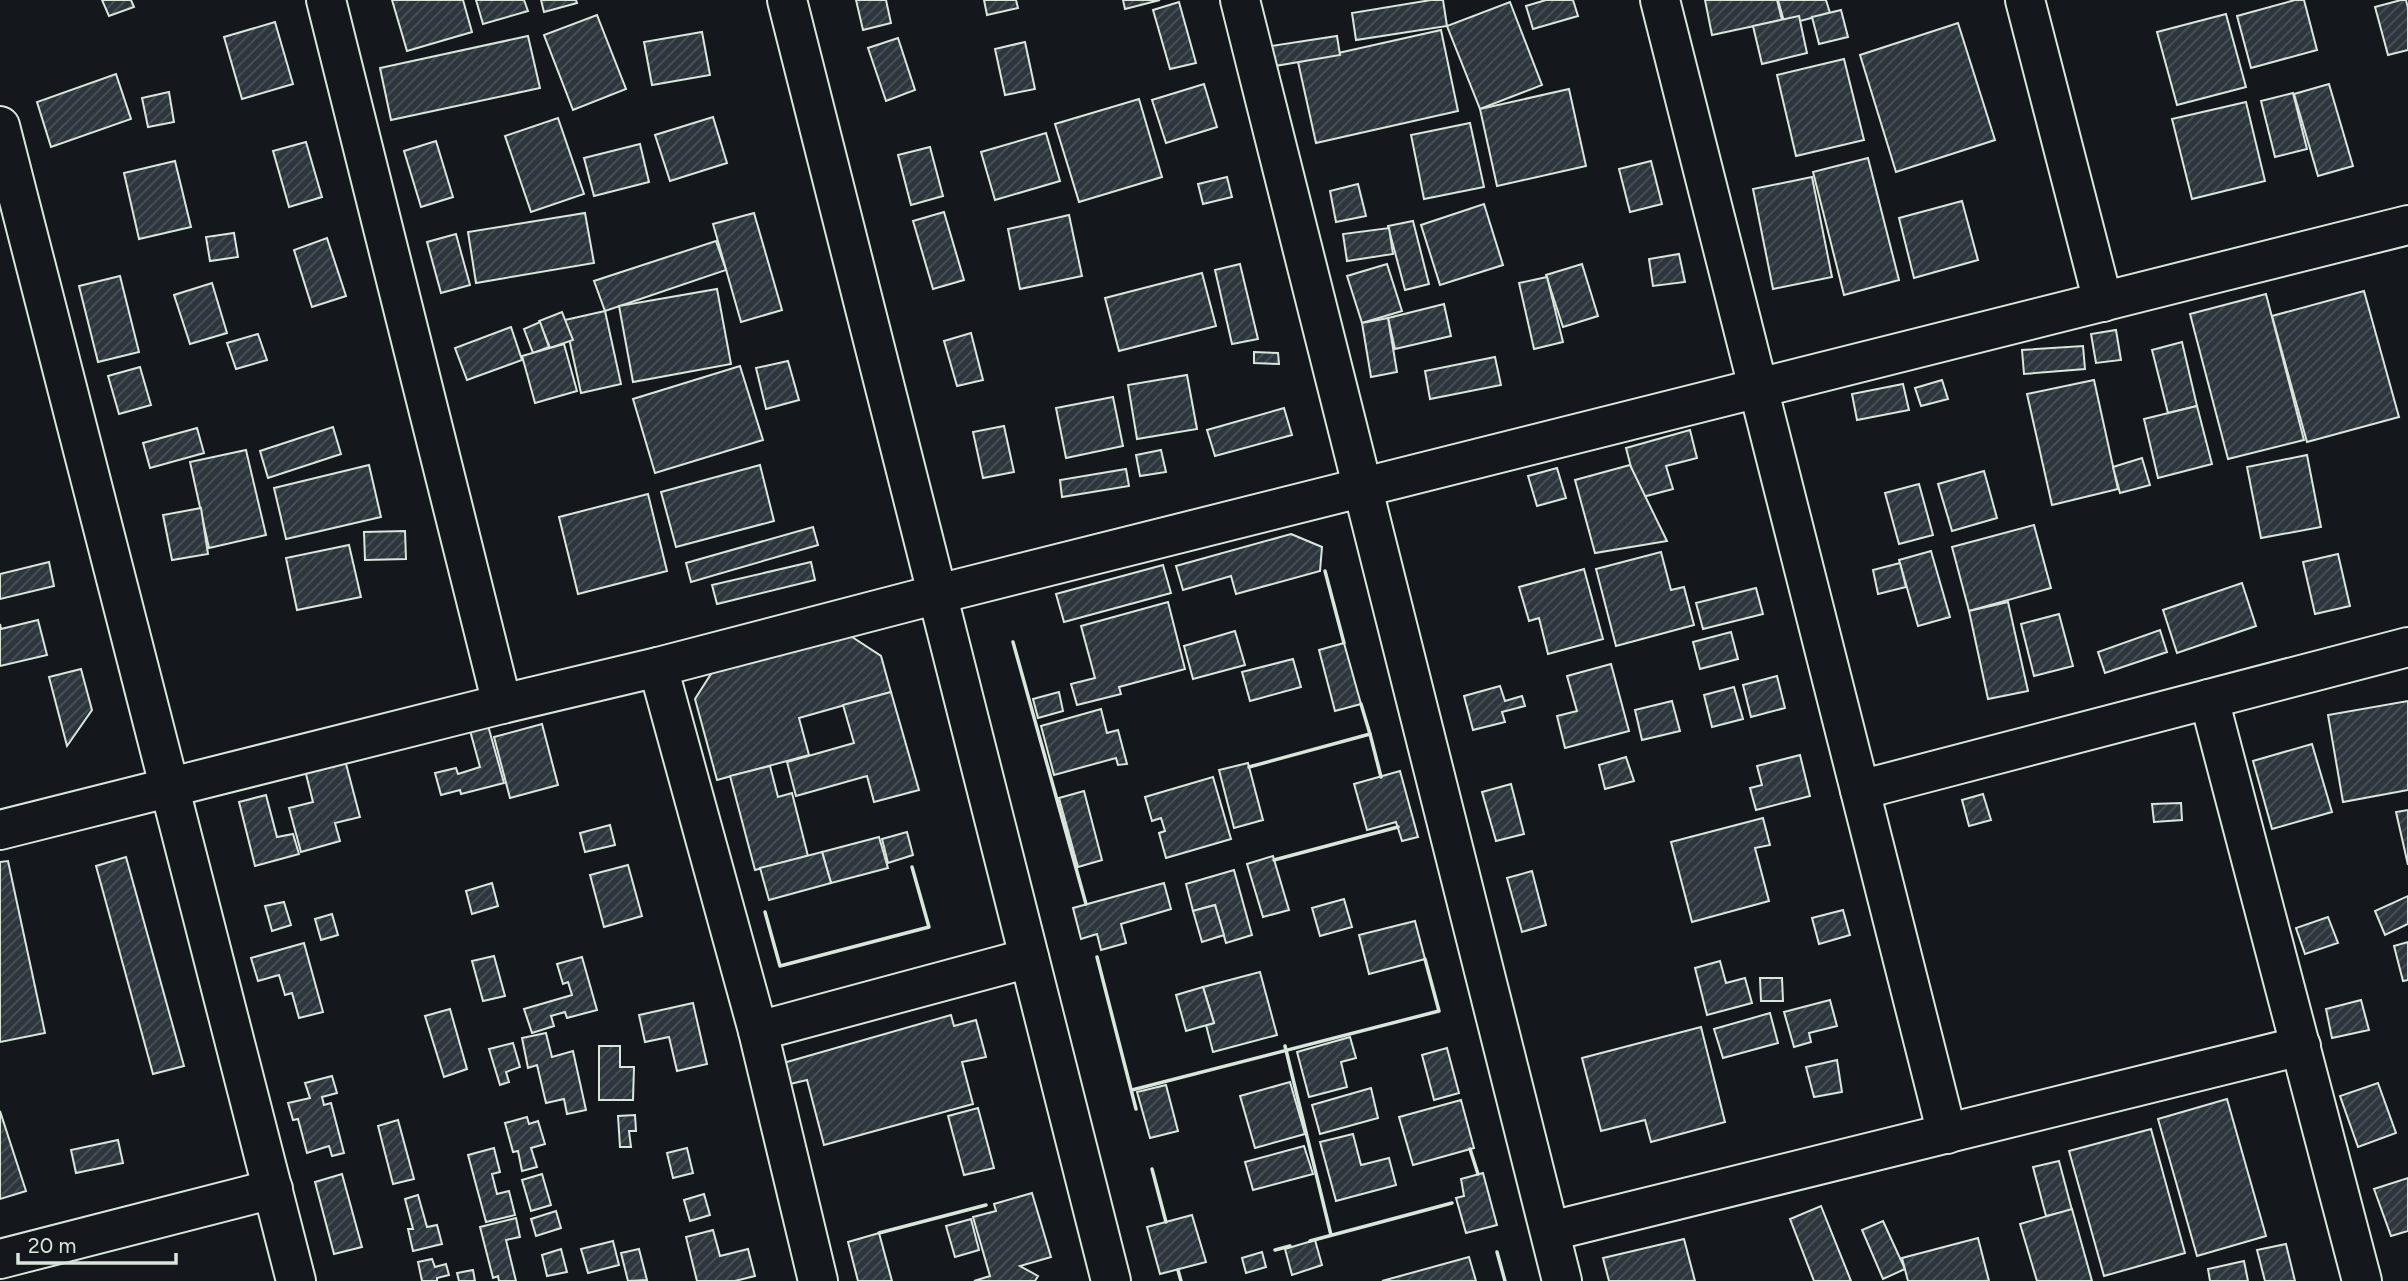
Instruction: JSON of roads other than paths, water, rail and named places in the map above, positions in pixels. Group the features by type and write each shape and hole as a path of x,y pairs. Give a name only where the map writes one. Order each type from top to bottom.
{"street":[{"path":"326,0 502,704"},
{"path":"787,0 1111,1281"},
{"path":"1240,0 1562,1281"},
{"path":"1660,0 1947,1133"},
{"path":"2025,0 2103,302"},
{"path":"0,126 296,1281"},
{"path":"0,830 2408,225"},
{"path":"1860,790 2408,647"},
{"path":"657,667 758,1031 818,1281"},
{"path":"2209,699 2362,1281"},
{"path":"758,1031 1029,958"},
{"path":"1551,1231 2301,1046"},
{"path":"0,1259 273,1189"}]}
